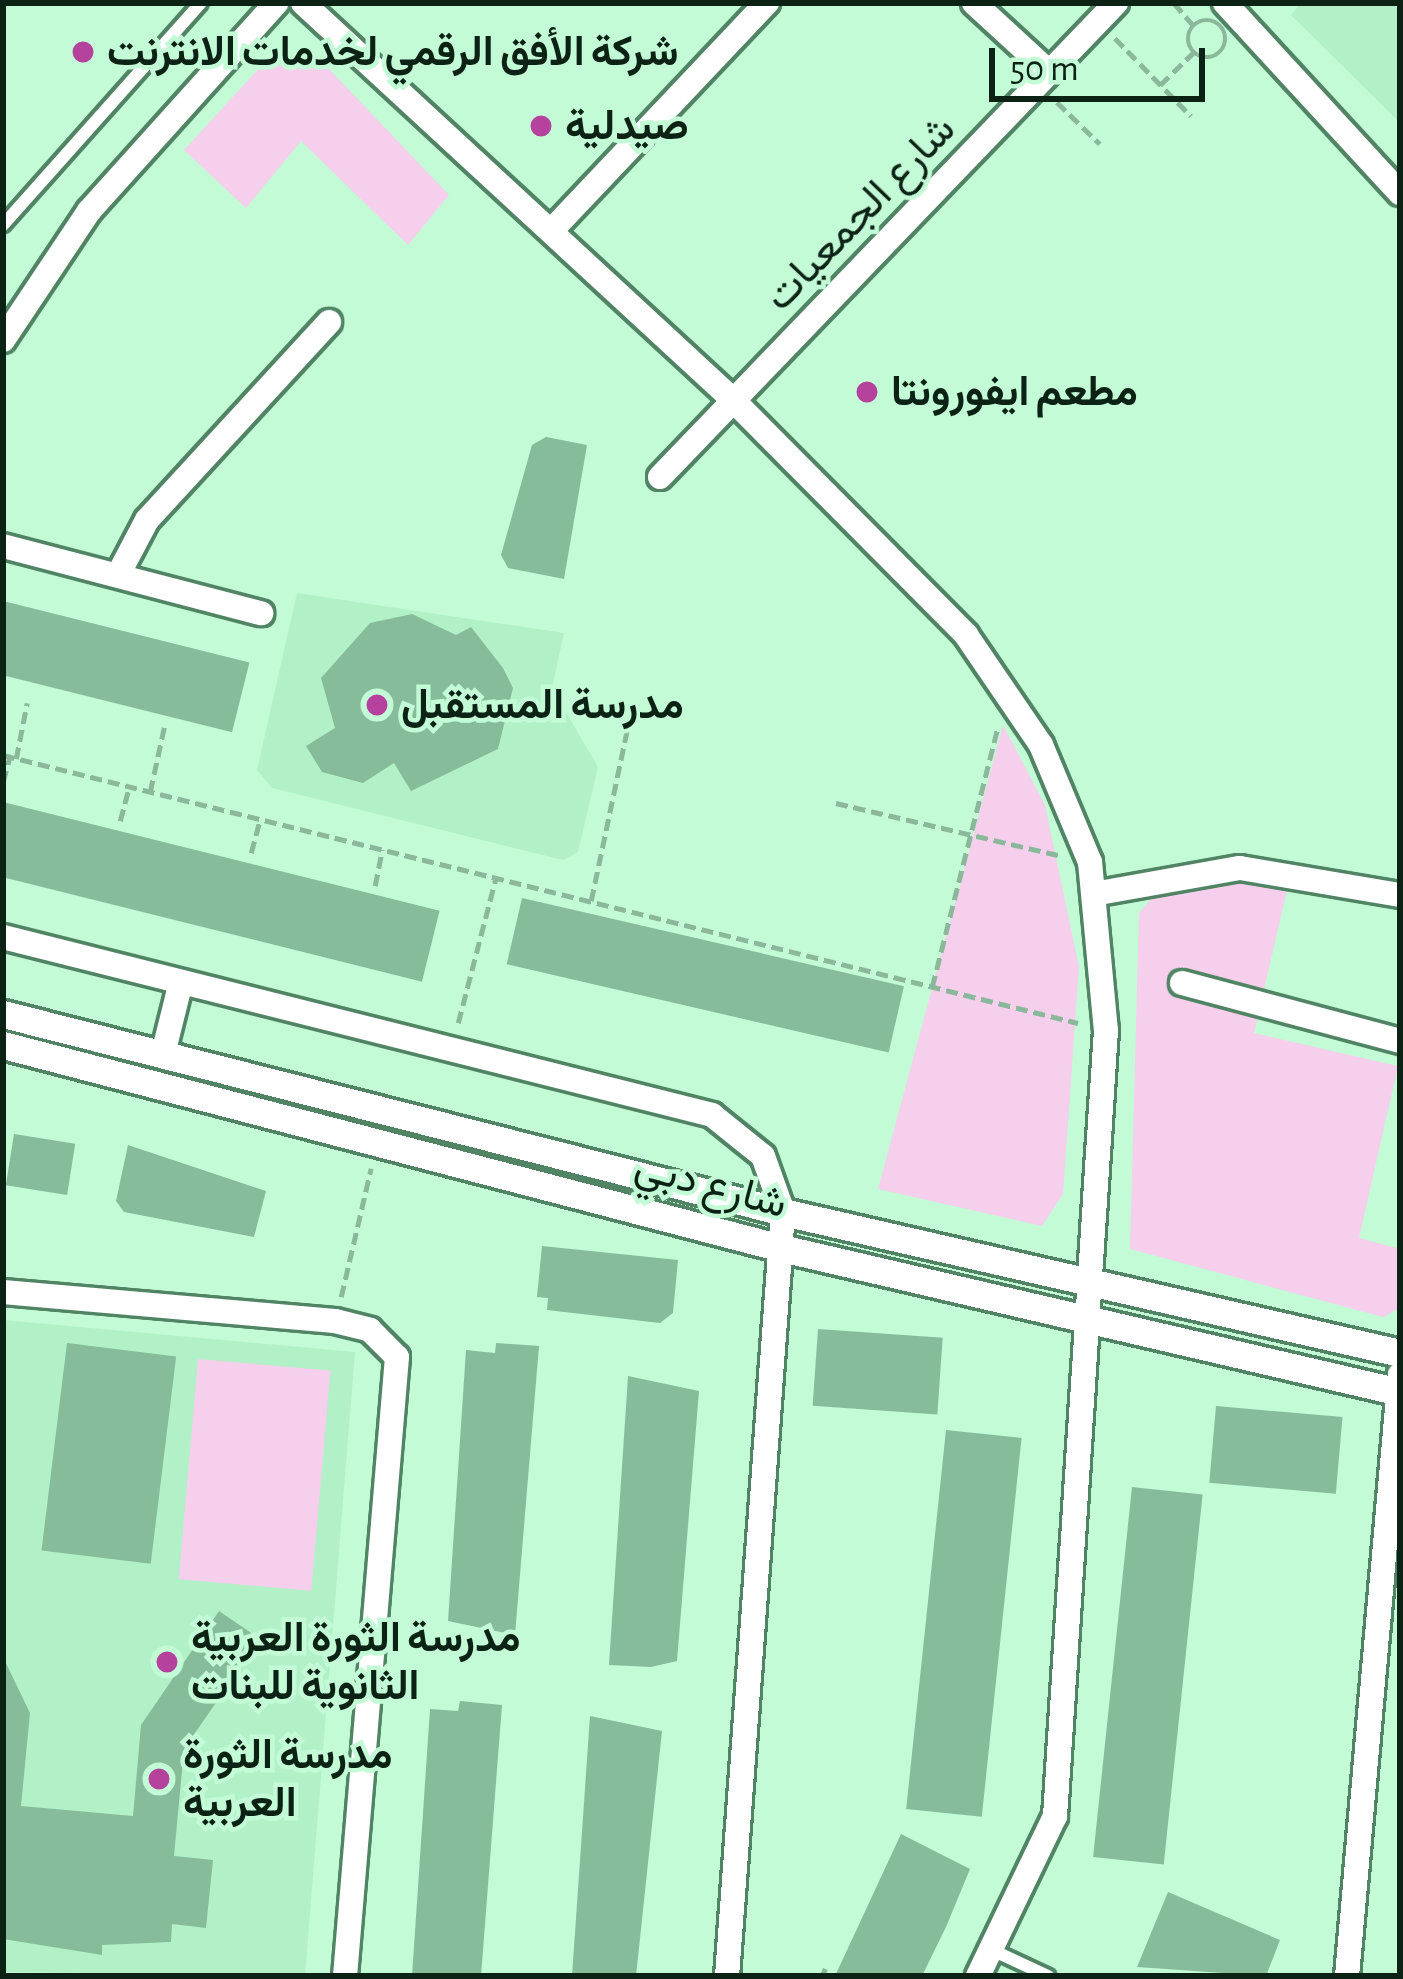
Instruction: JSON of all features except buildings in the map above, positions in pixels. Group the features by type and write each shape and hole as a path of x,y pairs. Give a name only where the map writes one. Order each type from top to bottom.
{"street":[{"path":"7,322 88,211 276,3"},
{"path":"552,230 767,3"},
{"path":"974,3 1044,78"},
{"path":"1225,3 1400,193"},
{"path":"321,8 733,400 1007,690 1090,862 1099,893 1106,1030 1084,1277 1085,1419 1055,1816 978,1976"},
{"name":"شارع الجمعيات","path":"660,477 1107,12"},
{"path":"118,575 147,520 329,322"},
{"path":"3,546 261,613"},
{"path":"1099,893 1240,868 1400,896"},
{"path":"3,937 726,1119 763,1156 783,1213 728,1976"},
{"path":"163,1054 181,982"},
{"path":"1182,983 1400,1041"},
{"name":"شارع دبي","path":"3,1014 783,1213 1084,1277 1400,1353"},
{"name":"شارع دبي","path":"3,1045 781,1248 1082,1311 1398,1386"},
{"path":"3,1292 335,1321 386,1342 400,1377 345,1976"},
{"path":"1347,1976 1398,1386"}],"lane":[{"path":"3,225 201,3"},
{"path":"991,1950 1048,1976"}],"path":[{"path":"1160,85 1193,53 1194,26 1174,3"},
{"path":"1107,12 1160,85 1191,116"},
{"path":"1193,53 1214,57 1225,38 1212,21 1194,26"},
{"path":"1044,78 1100,144"},
{"path":"932,987 1007,690"},
{"path":"3,782 27,703"},
{"path":"591,901 629,721"},
{"path":"151,792 164,728"},
{"path":"9,757 1106,1030"},
{"path":"120,821 129,787"},
{"path":"836,803 1090,862"},
{"path":"251,853 260,819"},
{"path":"375,886 382,849"},
{"path":"452,1050 496,878"},
{"path":"335,1321 377,1139"}],"shaded area":[{"path":"1301,3 1400,3 1400,123 1291,15"},
{"path":"310,49 449,195 408,245 301,141 246,208 184,150 272,54"},
{"path":"297,593 564,633 552,688 598,767 578,852 563,860 272,788 257,770"},
{"path":"1003,725 1045,805 1079,967 1063,1194 1042,1226 878,1189"},
{"path":"1244,881 1287,890 1254,1033 1398,1066 1359,1238 1400,1249 1400,1308 1383,1317 1130,1249 1139,913 1153,897"},
{"name":"مدرسة الثورة العربية الثانوية للبنات","path":"3,1320 355,1352 305,1976 3,1972"},
{"path":"198,1359 330,1371 311,1591 179,1579"}],"place":[{"name":"شركة الأفق الرقمي لخدمات الانترنت","path":"83,52"},
{"name":"صيدلية","path":"541,126"},
{"name":"مطعم ايفورونتا","path":"867,392"},
{"name":"مدرسة المستقبل","path":"377,705"},
{"name":"مدرسة الثورة العربية الثانوية للبنات","path":"167,1662"},
{"name":"مدرسة الثورة العربية","path":"159,1779"}]}
